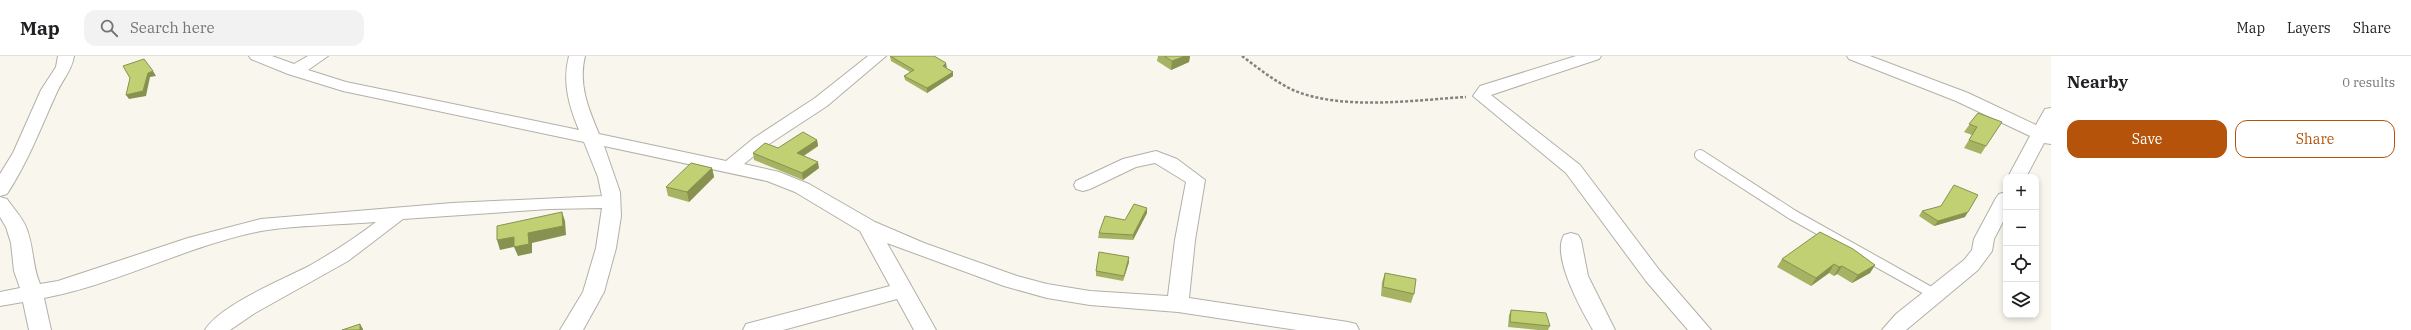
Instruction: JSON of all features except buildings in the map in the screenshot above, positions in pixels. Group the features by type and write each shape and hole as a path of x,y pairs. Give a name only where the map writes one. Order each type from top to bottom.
{"street":[{"path":"0,190 22,153 49,90 64,67 66,56"},
{"path":"257,56 294,71 343,86 731,166 772,176 802,188 868,227 931,253 1011,281 1047,291 1090,298 1178,304 1348,330"},
{"path":"294,71 320,56"},
{"path":"571,330 590,302 598,279 612,217 612,202 602,161 590,138 578,107 574,75 577,56"},
{"path":"731,166 760,142 821,102 878,56"},
{"path":"1593,56 1486,90 1481,96 1573,170 1653,276 1700,330"},
{"path":"1855,56 1962,97 2046,137"},
{"path":"2019,174 2046,137 2051,112"},
{"path":"1083,185 1136,161 1155,157 1182,170 1196,180 1185,240 1178,304"},
{"path":"0,299 32,294 66,286 195,243 261,225 541,204 612,202"},
{"path":"0,203 16,226 21,243 24,271 32,294 40,330"},
{"path":"1893,330 1904,319 1972,265 1982,252 1984,239 2003,204"},
{"path":"216,330 243,308 304,278 350,252 375,234 397,214"},
{"path":"868,227 925,330"},
{"path":"1571,240 1572,258 1584,296 1604,330"},
{"path":"754,330 902,290"}],"lane":[{"path":"1700,155 1793,215 1936,295"}],"path":[{"path":"1242,56 1264,73 1301,93 1342,100 1481,96"}]}
